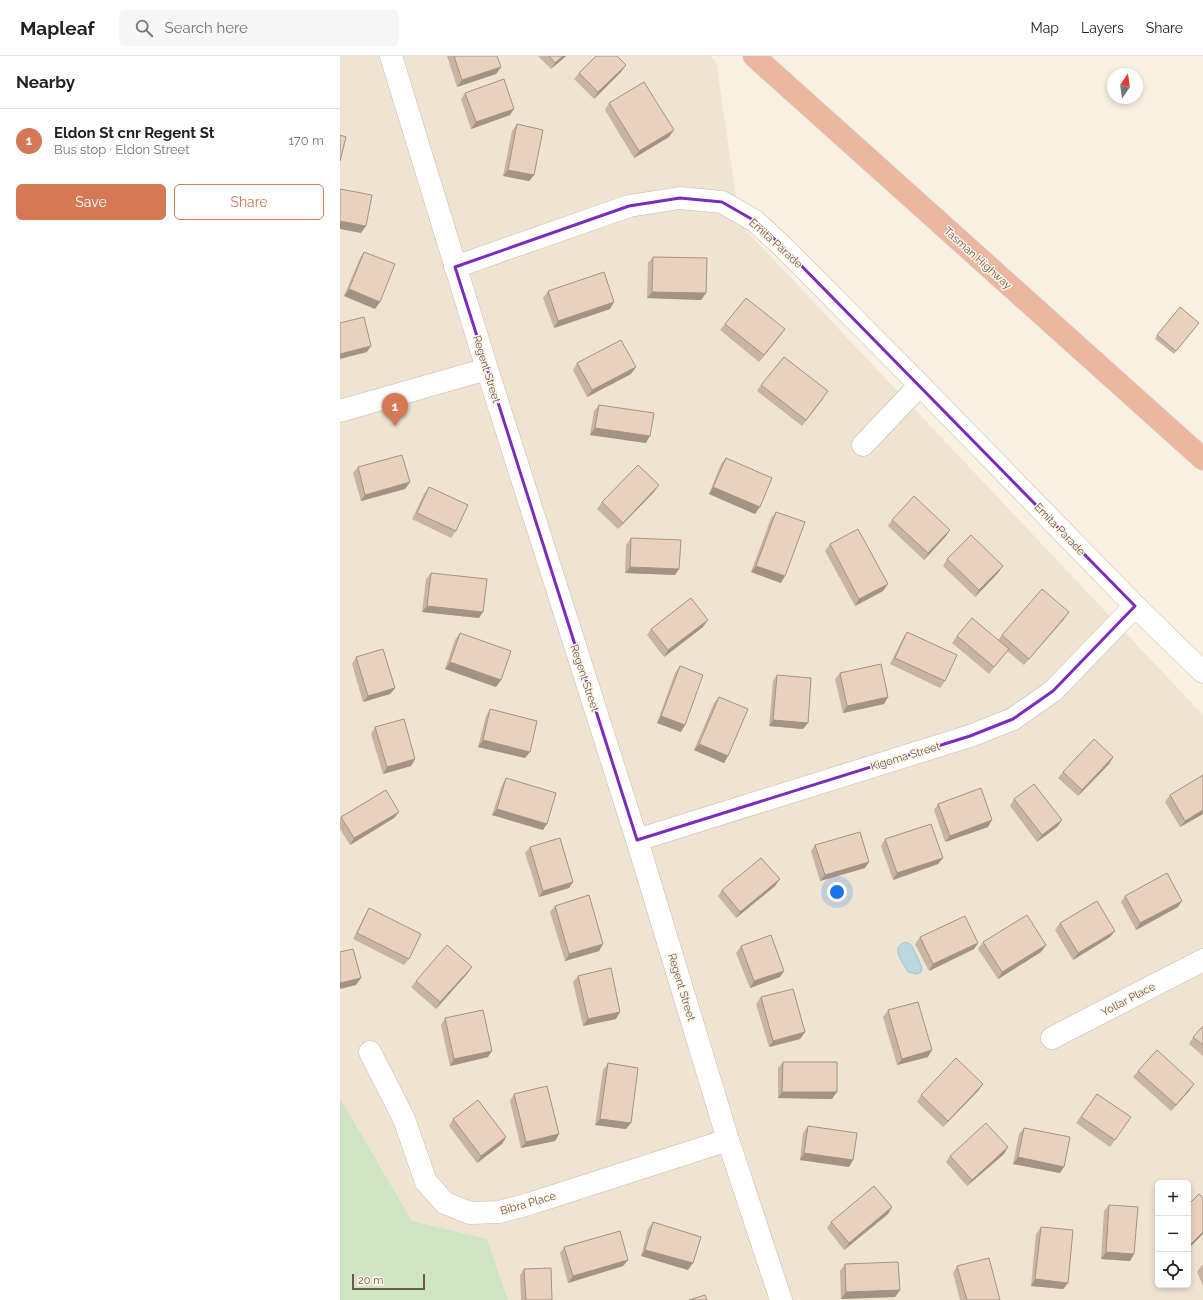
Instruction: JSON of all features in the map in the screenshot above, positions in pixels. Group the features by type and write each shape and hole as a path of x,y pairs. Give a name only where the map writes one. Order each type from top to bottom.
{"highway":[{"name":"Tasman Highway","path":"754,56 1203,459"}],"street":[{"name":"Regent Street","path":"391,56 487,369 637,840 728,1140 781,1300"},
{"name":"Emita Parade","path":"456,267 629,206 680,198 722,202 755,221 781,245 920,384 1135,606 1203,672"},
{"path":"340,410 487,369"},
{"path":"863,445 920,384"},
{"name":"Kigoma Street","path":"637,840 970,736 1013,719 1053,691 1135,606"},
{"name":"Yollar Place","path":"1052,1038 1203,960"},
{"name":"Bibra Place","path":"370,1052 404,1119 426,1182 445,1203 470,1213 498,1212 530,1204 728,1140"}],"highlighted area":[{"path":"680,198 722,202 755,221 781,245 1135,606 1053,691 1013,719 970,736 637,840 455,267 629,206"}],"shaded area":[{"path":"340,56 710,56 716,61 740,224 1203,715 1203,1300 508,1300 487,1239 412,1221 340,1098"}],"green space":[{"path":"340,1098 412,1221 487,1239 508,1300 340,1300"}],"water":[{"path":"906,942 912,946 922,967 921,972 917,974 908,972 899,955 898,947"}],"building":[{"path":"454,56 497,56 501,67 462,80"},
{"path":"549,56 563,56 555,63"},
{"path":"596,56 617,56 626,65 598,92 579,73"},
{"path":"504,79 514,109 476,122 465,93"},
{"path":"644,82 674,130 639,151 609,103"},
{"path":"517,124 543,130 534,175 508,170"},
{"path":"340,135 346,137 340,161"},
{"path":"340,189 372,195 366,226 340,221"},
{"path":"364,252 395,264 380,302 349,289"},
{"path":"653,257 707,258 706,293 652,292"},
{"path":"604,272 614,302 558,321 548,291"},
{"path":"746,298 785,329 764,355 725,324"},
{"path":"1180,307 1199,323 1176,351 1157,335"},
{"path":"364,317 371,346 340,354 340,323"},
{"path":"621,340 636,367 592,390 577,363"},
{"path":"784,357 828,391 806,420 761,385"},
{"path":"599,405 654,413 650,436 595,428"},
{"path":"402,455 410,482 365,495 358,467"},
{"path":"726,458 772,478 760,507 713,487"},
{"path":"638,465 659,485 623,523 602,502"},
{"path":"429,487 468,505 456,531 417,513"},
{"path":"914,496 950,530 928,553 892,520"},
{"path":"776,512 805,522 785,576 756,566"},
{"path":"858,529 888,584 859,599 830,544"},
{"path":"971,535 1003,566 979,590 947,559"},
{"path":"631,538 681,540 679,569 630,567"},
{"path":"431,573 487,579 483,612 427,606"},
{"path":"1042,589 1069,612 1029,659 1002,635"},
{"path":"691,598 708,620 668,650 651,629"},
{"path":"972,618 1009,649 994,667 957,636"},
{"path":"907,632 957,655 945,681 895,658"},
{"path":"460,633 511,651 501,680 450,662"},
{"path":"383,649 395,688 368,696 356,657"},
{"path":"881,664 888,697 847,706 840,673"},
{"path":"680,666 703,675 685,725 661,716"},
{"path":"777,675 811,678 808,723 773,720"},
{"path":"719,697 748,709 728,756 699,744"},
{"path":"490,709 537,721 530,752 483,740"},
{"path":"404,719 415,759 387,767 375,727"},
{"path":"1094,739 1113,757 1082,790 1063,772"},
{"path":"1203,775 1203,810 1185,821 1170,795"},
{"path":"506,778 556,793 547,824 497,809"},
{"path":"1034,784 1062,820 1042,835 1014,799"},
{"path":"981,788 992,820 950,836 938,804"},
{"path":"386,790 399,812 354,838 341,817"},
{"path":"931,824 943,858 897,873 885,839"},
{"path":"860,832 869,862 825,875 815,845"},
{"path":"560,838 573,882 543,891 530,847"},
{"path":"761,858 780,879 740,912 722,890"},
{"path":"1167,873 1182,901 1140,923 1125,896"},
{"path":"589,895 603,944 569,954 555,906"},
{"path":"1097,901 1115,931 1078,953 1060,923"},
{"path":"369,908 421,934 409,959 357,933"},
{"path":"1027,915 1046,945 1002,972 983,942"},
{"path":"965,916 978,943 933,964 920,937"},
{"path":"771,935 784,971 754,981 741,946"},
{"path":"447,945 472,967 440,1002 416,981"},
{"path":"353,949 361,978 340,983 340,952"},
{"path":"611,968 620,1012 588,1019 578,976"},
{"path":"793,989 805,1032 773,1041 761,997"},
{"path":"918,1002 932,1050 902,1059 888,1010"},
{"path":"483,1010 492,1051 454,1059 445,1018"},
{"path":"1203,1026 1203,1045 1193,1037"},
{"path":"1157,1050 1194,1084 1176,1105 1138,1071"},
{"path":"956,1058 983,1084 948,1121 921,1095"},
{"path":"783,1062 837,1062 837,1092 782,1092"},
{"path":"608,1063 638,1068 631,1123 600,1119"},
{"path":"547,1086 559,1134 526,1142 514,1094"},
{"path":"1097,1094 1131,1117 1115,1140 1081,1117"},
{"path":"478,1100 506,1137 481,1156 453,1119"},
{"path":"986,1123 1008,1147 972,1180 950,1156"},
{"path":"808,1126 857,1133 853,1160 804,1153"},
{"path":"1024,1128 1070,1137 1064,1167 1018,1157"},
{"path":"874,1186 892,1207 849,1243 831,1222"},
{"path":"1199,1194 1203,1198 1203,1232 1191,1244 1191,1216 1191,1202"},
{"path":"1109,1205 1138,1207 1134,1254 1106,1252"},
{"path":"653,1222 701,1237 693,1263 645,1250"},
{"path":"1041,1227 1073,1230 1068,1283 1035,1279"},
{"path":"620,1231 628,1260 573,1276 564,1247"},
{"path":"989,1258 1000,1300 967,1300 957,1266"},
{"path":"898,1262 900,1290 846,1292 845,1264"},
{"path":"551,1268 552,1300 526,1300 524,1269"},
{"path":"705,1295 707,1300 689,1300"}],"place":[{"name":"Eldon St cnr Regent St","path":"395,426"}]}
